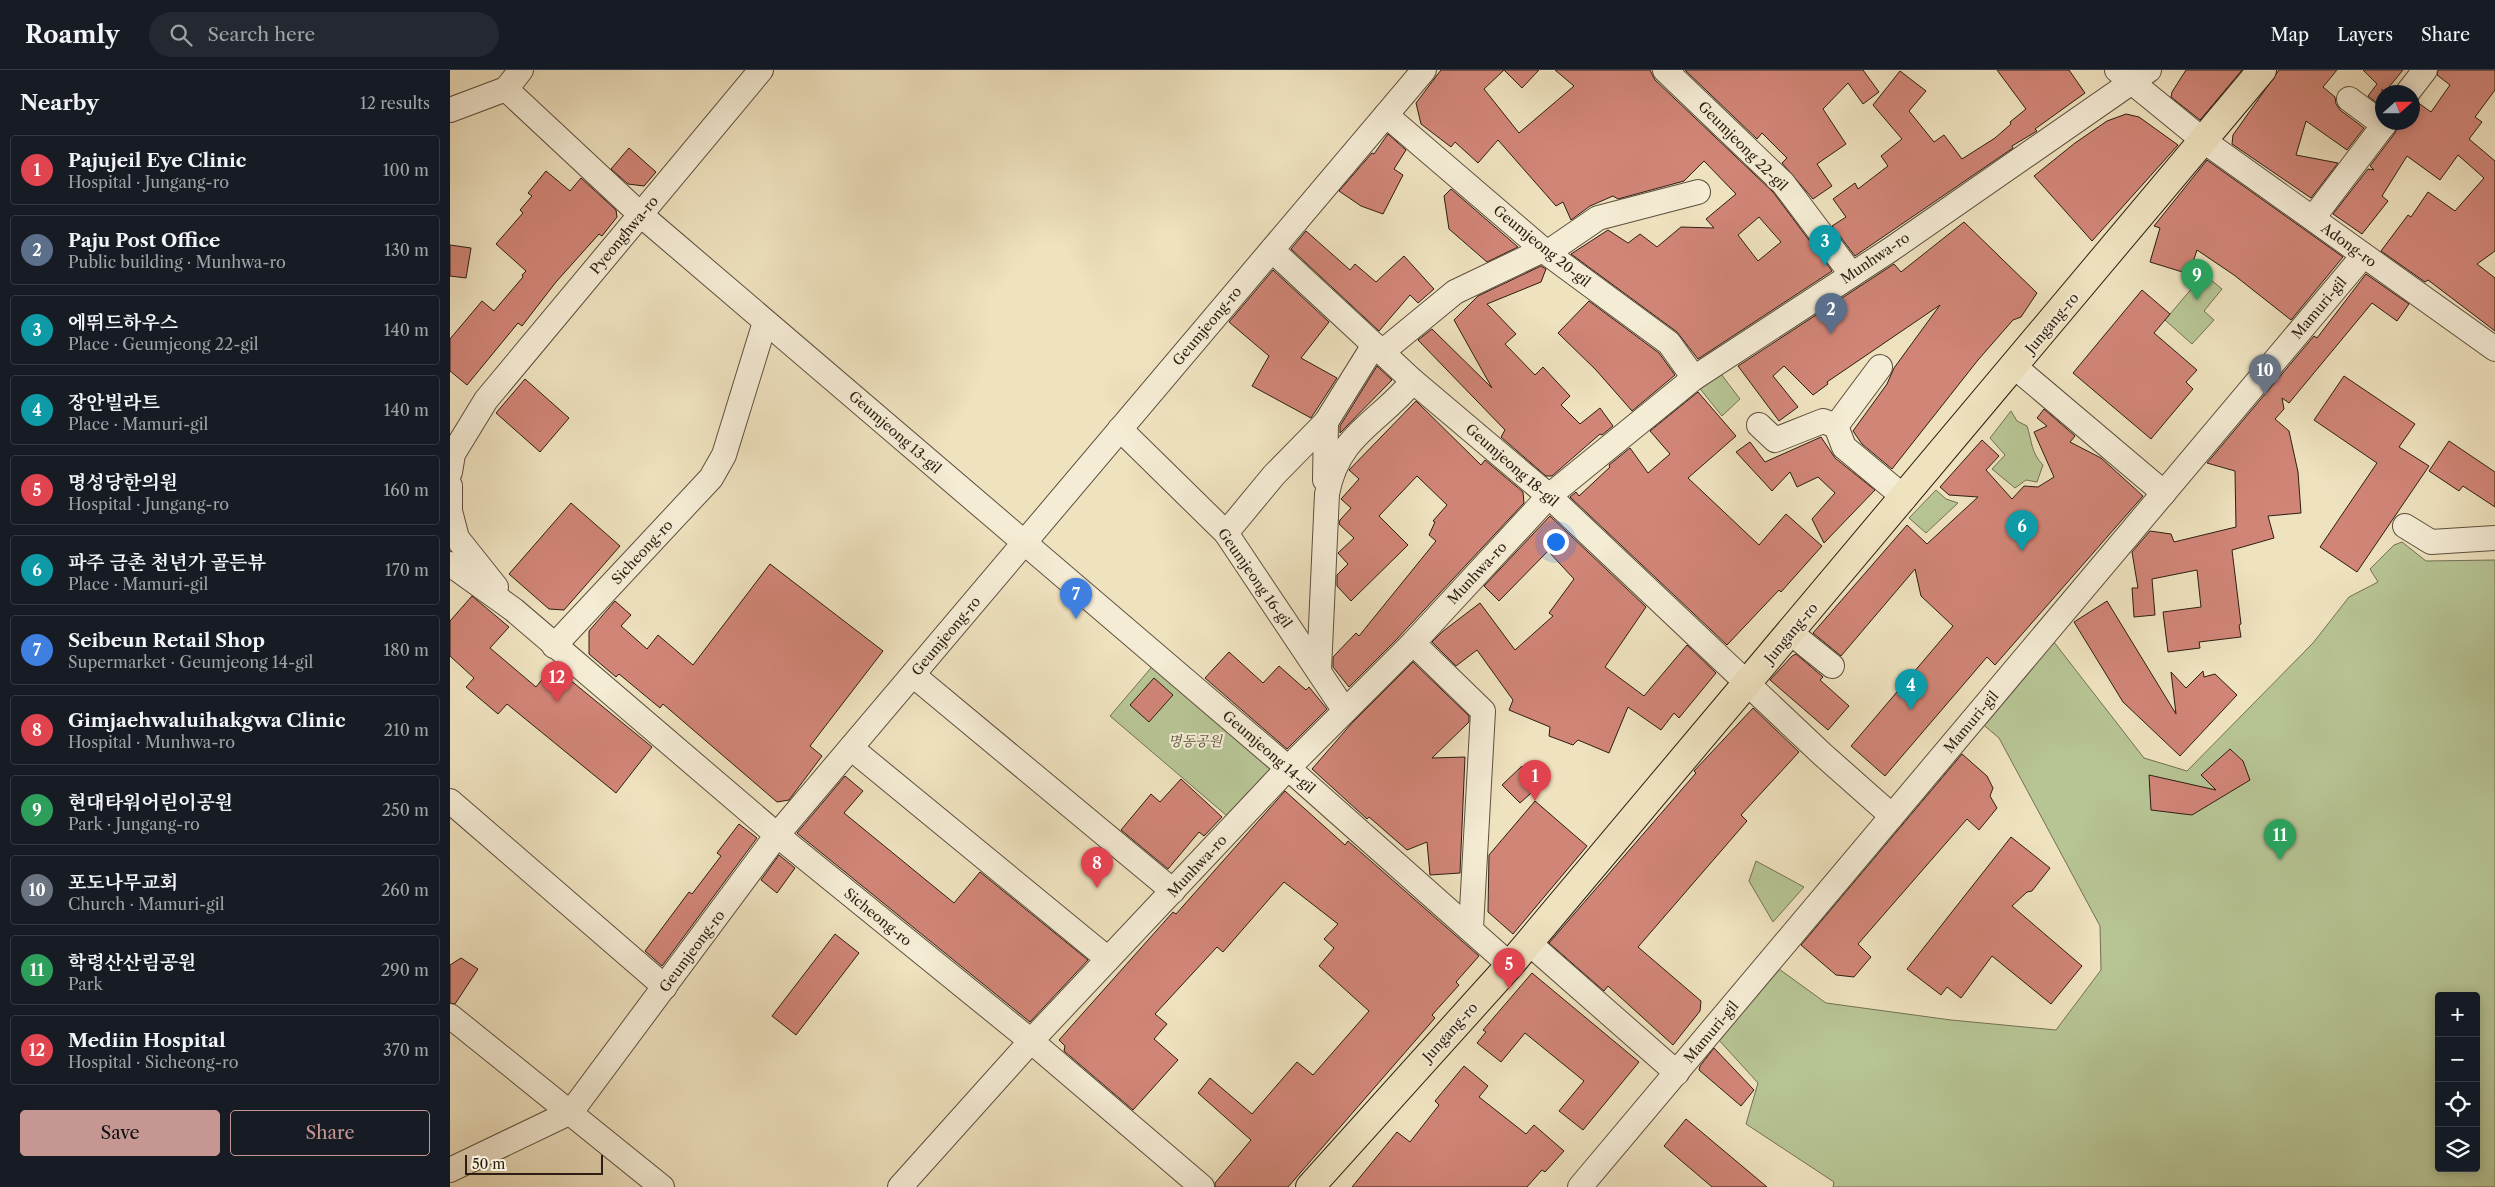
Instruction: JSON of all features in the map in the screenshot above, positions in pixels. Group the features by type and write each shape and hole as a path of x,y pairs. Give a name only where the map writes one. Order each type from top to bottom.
{"main road":[{"name":"Jungang-ro","path":"1310,1187 1529,943 2015,367 2262,70"}],"street":[{"path":"450,110 506,89 521,70"},
{"name":"Pyeonghwa-ro","path":"486,400 761,70"},
{"name":"Geumjeong-ro","path":"450,1170 571,1112 777,835 1424,70"},
{"name":"Geumjeong 22-gil","path":"1665,70 1783,183 1852,275"},
{"path":"2413,85 2425,70"},
{"name":"Munhwa-ro","path":"900,1187 1030,1041 1288,768 1413,643 1549,496 1694,378 1852,275 2132,74"},
{"name":"Adong-ro","path":"2132,74 2204,141 2363,256 2493,343"},
{"name":"Geumjeong 13-gil","path":"506,89 641,215 1024,543"},
{"path":"2349,98 2375,117"},
{"name":"Geumjeong 20-gil","path":"1386,115 1545,251 1669,343 1694,378"},
{"path":"2313,218 2379,130"},
{"path":"1226,533 1274,476 1326,422 1378,348 1455,292 1545,251 1598,218 1698,192"},
{"name":"Geumjeong 18-gil","path":"1272,250 1413,382 1549,496 1748,684 1892,816"},
{"name":"Mamuri-gil","path":"1580,1187 2363,256"},
{"name":"Sicheong-ro","path":"554,646 711,478 724,455 765,322"},
{"path":"1836,426 1880,367"},
{"path":"2015,367 2164,492"},
{"path":"1319,670 1327,494 1331,475 1337,460 1359,433 1413,382"},
{"path":"450,426 486,400"},
{"path":"450,472 453,454 486,400"},
{"path":"1759,425 1775,440 1823,421 1836,426 1844,448 1905,498"},
{"path":"1326,422 1324,474 1327,494"},
{"name":"Geumjeong 16-gil","path":"1120,429 1226,533 1345,711"},
{"path":"450,486 450,510 456,538 514,610"},
{"path":"2405,526 2431,542 2495,538"},
{"name":"Geumjeong 14-gil","path":"1024,543 1288,768 1510,965"},
{"path":"450,564 514,610"},
{"name":"Sicheong-ro","path":"514,610 777,835 1030,1041 1202,1187"},
{"path":"1791,633 1832,666"},
{"path":"1413,643 1483,711 1470,928"},
{"path":"913,675 1173,891"},
{"path":"851,748 1108,959"},
{"path":"450,801 665,987"},
{"path":"1529,943 1677,1073"},
{"path":"450,1016 662,1187"}],"green space":[{"path":"2204,274 2222,289 2204,311 2214,320 2192,344 2165,320"},
{"path":"1718,370 1740,399 1722,416 1697,385"},
{"path":"2011,411 2017,421 2027,426 2034,451 2043,465 2037,482 2026,480 2015,488 1992,469 2005,455 1990,438"},
{"path":"1936,490 1946,499 1958,503 1926,533 1909,518"},
{"path":"2402,542 2426,561 2495,560 2495,1187 1833,1187 1834,1182 1746,1124 1758,1083 1718,1039 1779,969 1826,1003 1951,1020 2056,1030 2101,970 2100,926 1999,738 1980,722 2050,637 2144,758 2187,771 2313,643 2349,597 2378,582 2370,569 2394,545"},
{"name":"명동공원","path":"1156,662 1279,767 1233,821 1110,716"},
{"path":"1756,861 1804,887 1773,922 1749,881"}],"building":[{"path":"1441,70 1504,70 1484,89 1519,133 1574,86 1555,70 1650,70 1655,80 1773,192 1832,271 1698,359 1677,332 1571,254 1608,230 1628,243 1640,234 1657,247 1681,227 1714,228 1706,219 1736,194 1704,161 1684,181 1618,199 1613,196 1590,206 1571,220 1563,202 1556,206 1498,140 1478,163 1455,142 1451,147 1421,124 1416,103","holes":["1759,217 1781,242 1758,261 1738,235"]},
{"path":"1504,70 1539,70 1522,88"},
{"path":"1685,70 1863,70 1879,92 1863,104 1848,83 1823,109 1846,144 1817,164 1832,186 1813,199 1782,163 1787,158 1762,133 1757,139"},
{"path":"1997,70 2069,70 2085,93 2035,129 2037,131 2012,146 2013,148 1855,256 1832,226 1846,217 1833,199 1855,183 1858,189 1888,166 1881,156 1902,139 1873,105 1900,71 1926,91 1909,111 1934,142 1944,135 1962,159 1995,138 2026,109"},
{"path":"2186,70 2242,70 2200,120 2171,97 2172,92"},
{"path":"2279,70 2337,70 2323,87 2335,97 2336,104 2340,110 2364,128 2347,150 2306,121 2296,155 2338,163 2311,198 2232,144 2233,135"},
{"path":"2363,70 2403,70 2391,85 2377,84"},
{"path":"2438,70 2495,70 2495,90 2475,117 2482,122 2469,139 2495,161 2495,251 2477,264 2495,278 2495,331 2428,280 2425,282 2381,251 2408,215 2411,217 2428,192 2455,211 2484,178 2458,155 2440,180 2407,156 2382,196 2388,201 2362,234 2333,214 2368,169 2374,170 2370,166 2396,130 2420,130 2420,104 2431,112 2450,85 2437,75"},
{"path":"2375,87 2375,102 2368,96"},
{"path":"2126,114 2139,117 2178,145 2092,241 2034,176 2075,143 2107,121"},
{"path":"1388,134 1406,150 1394,169 1403,175 1383,214 1361,206 1339,191 1372,153 1374,154"},
{"path":"629,148 656,172 644,186 628,184 611,169"},
{"path":"2207,160 2343,257 2291,320 2234,275 2197,250 2189,274 2150,262 2160,228 2154,226"},
{"path":"546,171 570,191 581,178 616,210 617,217 602,236 599,234 556,282 522,326 518,323 467,385 450,371 450,339 482,301 494,311 523,277 522,275 526,271 496,244 523,213 520,210 532,196 528,193"},
{"path":"1451,189 1518,247 1487,262 1449,229 1444,196"},
{"path":"1964,222 2037,293 2021,317 2013,320 1978,360 1892,469 1862,444 1853,431 1887,384 1894,368 1940,305 1827,382 1828,384 1813,395 1784,366 1773,376 1798,407 1779,421 1738,366 1894,264 1901,272"},
{"path":"1306,231 1350,270 1355,264 1376,282 1404,256 1434,289 1418,303 1410,295 1379,331 1291,249"},
{"path":"450,245 471,248 466,278 450,276"},
{"path":"1541,266 1546,269 1541,282 1487,304 1516,334 1505,344 1535,375 1543,367 1570,396 1561,405 1580,424 1600,408 1613,426 1602,435 1600,434 1552,476 1546,476 1501,437 1505,430 1418,340 1432,329 1492,388 1454,320 1478,296"},
{"path":"1273,270 1329,322 1301,358 1337,378 1311,418 1252,386 1269,356 1229,322"},
{"path":"2366,274 2409,304 2397,321 2372,303 2289,403 2282,398 2284,409 2275,419 2289,431 2298,472 2301,513 2268,516 2274,538 2232,550 2241,637 2199,642 2200,648 2168,652 2163,612 2201,607 2197,570 2152,579 2155,615 2134,617 2132,588 2138,588 2132,552 2150,531 2171,534 2174,542 2236,527 2235,471 2207,463 2314,336 2317,338"},
{"path":"2142,290 2170,314 2154,333 2197,370 2186,382 2193,389 2151,439 2073,373"},
{"path":"1589,301 1659,353 1675,375 1632,411 1596,370 1558,333"},
{"path":"1377,366 1392,380 1340,433 1340,426"},
{"path":"2344,376 2415,424 2399,447 2429,466 2357,572 2320,547 2377,463 2314,420"},
{"path":"525,379 569,418 540,452 496,413"},
{"path":"1698,392 1736,436 1688,478 1759,545 1786,514 1822,546 1781,592 1779,590 1727,645 1570,497 1576,492 1579,496 1610,467 1609,465 1630,448 1648,473 1670,454 1650,431"},
{"path":"1416,401 1481,465 1485,460 1523,492 1524,503 1395,641 1349,687 1333,667 1333,657 1356,633 1359,636 1436,541 1429,535 1435,522 1433,521 1447,505 1417,476 1379,516 1408,545 1351,601 1337,586 1337,575 1348,564 1338,553 1354,538 1339,524 1340,520 1351,508 1341,499 1359,479 1349,470"},
{"path":"2044,409 2075,436 2070,442 2101,458 2143,496 1995,665 1987,657 1885,776 1851,746 1953,626 1921,596 1915,569 1841,656 1813,633 1907,525 1927,544 1978,497 1949,495 1940,487 1982,440 1999,456 1986,470 2012,499 2024,486 2038,487 2054,477 2034,432 2047,426 2037,418"},
{"path":"1821,437 1835,458 1875,490 1824,543 1812,519 1835,493 1818,477 1797,487 1790,472 1772,491 1736,452 1750,442 1765,462"},
{"path":"2449,441 2495,472 2495,507 2463,486 2459,491 2429,471"},
{"path":"571,503 620,546 564,610 549,609 509,574"},
{"path":"1550,516 1646,607 1605,667 1644,696 1687,645 1716,673 1679,718 1674,713 1661,730 1628,707 1609,753 1578,740 1573,745 1549,736 1550,727 1509,710 1513,700 1477,650 1456,666 1432,642 1480,603 1515,650 1553,616 1549,613 1574,579 1548,551 1499,601 1484,586"},
{"path":"770,564 883,651 810,746 822,756 789,800 777,802 663,704 660,708 619,674 616,677 589,654 589,631 615,601 631,615 621,626 647,649 658,635 693,665"},
{"path":"472,596 509,627 490,648 536,687 553,666 652,747 616,793 507,704 498,714 466,687 474,678 450,656 450,621"},
{"path":"2107,601 2176,714 2171,672 2186,688 2203,671 2204,677 2215,674 2237,695 2180,756 2123,702 2074,622"},
{"path":"1229,652 1263,683 1279,666 1306,690 1309,687 1327,709 1287,749 1205,678"},
{"path":"1796,654 1823,677 1820,680 1849,706 1828,730 1770,680"},
{"path":"1413,662 1469,716 1469,722 1432,758 1465,757 1460,873 1430,875 1427,842 1407,850 1369,817 1367,819 1312,769 1352,723"},
{"path":"1154,678 1173,695 1149,722 1130,705"},
{"path":"1753,708 1799,752 1741,815 1747,821 1638,947 1701,1001 1700,1011 1673,1045 1608,986 1604,991 1549,943 1696,773 1694,771"},
{"path":"2230,749 2243,761 2250,780 2192,815 2151,810 2149,775 2216,790 2201,775"},
{"path":"1962,754 1987,776 1993,788 1990,796 1997,808 1979,830 1967,819 1858,944 1871,957 1854,977 1836,975 1801,945"},
{"path":"1522,766 1540,785 1520,803 1502,785"},
{"path":"845,776 863,791 844,813 954,903 980,872 1088,960 1030,1022 797,833"},
{"path":"1181,779 1222,817 1204,836 1199,832 1168,869 1121,830 1151,794 1160,802"},
{"path":"1285,791 1345,845 1348,841 1479,956 1456,982 1459,985 1432,1015 1435,1018 1288,1187 1215,1187 1215,1183 1251,1140 1198,1093 1210,1078 1252,1114 1297,1062 1313,1075 1369,1011 1319,966 1334,948 1324,939 1338,924 1284,882 1223,952 1217,947 1155,1014 1167,1024 1154,1039 1178,1060 1133,1110 1064,1051 1065,1046 1059,1040 1173,912 1176,914"},
{"path":"1535,801 1587,846 1513,934 1488,912 1489,855"},
{"path":"739,824 757,838 662,966 645,951 689,892 692,894 721,856 717,853"},
{"path":"2011,837 2050,868 2032,891 2027,892 2012,906 2082,966 2051,1004 1992,956 1961,998 1947,987 1941,995 1907,969"},
{"path":"779,855 795,868 777,893 761,880"},
{"path":"835,934 859,953 796,1035 772,1016"},
{"path":"461,958 478,969 455,1004 450,1003 450,965"},
{"path":"1532,973 1639,1062 1583,1130 1559,1111 1584,1081 1525,1033 1501,1062 1477,1043 1486,1032 1483,1030"},
{"path":"1714,1048 1754,1090 1741,1106 1699,1070"},
{"path":"1464,1066 1488,1086 1479,1097 1526,1134 1534,1125 1564,1151 1545,1172 1542,1170 1527,1187 1352,1187 1397,1132 1410,1142 1439,1105 1435,1101"},
{"path":"1686,1119 1767,1187 1712,1187 1664,1146"}],"place":[{"name":"에뛰드하우스","path":"1825,266"},
{"name":"현대타워어린이공원","path":"2197,300"},
{"name":"Paju Post Office","path":"1831,334"},
{"name":"포도나무교회","path":"2265,395"},
{"name":"파주 금촌 천년가 골든뷰","path":"2022,551"},
{"name":"Seibeun Retail Shop","path":"1076,619"},
{"name":"Mediin Hospital","path":"557,702"},
{"name":"장안빌라트","path":"1911,710"},
{"name":"Pajujeil Eye Clinic","path":"1535,801"},
{"name":"학령산산림공원","path":"2280,860"},
{"name":"Gimjaehwaluihakgwa Clinic","path":"1097,888"},
{"name":"명성당한의원","path":"1509,989"}]}
